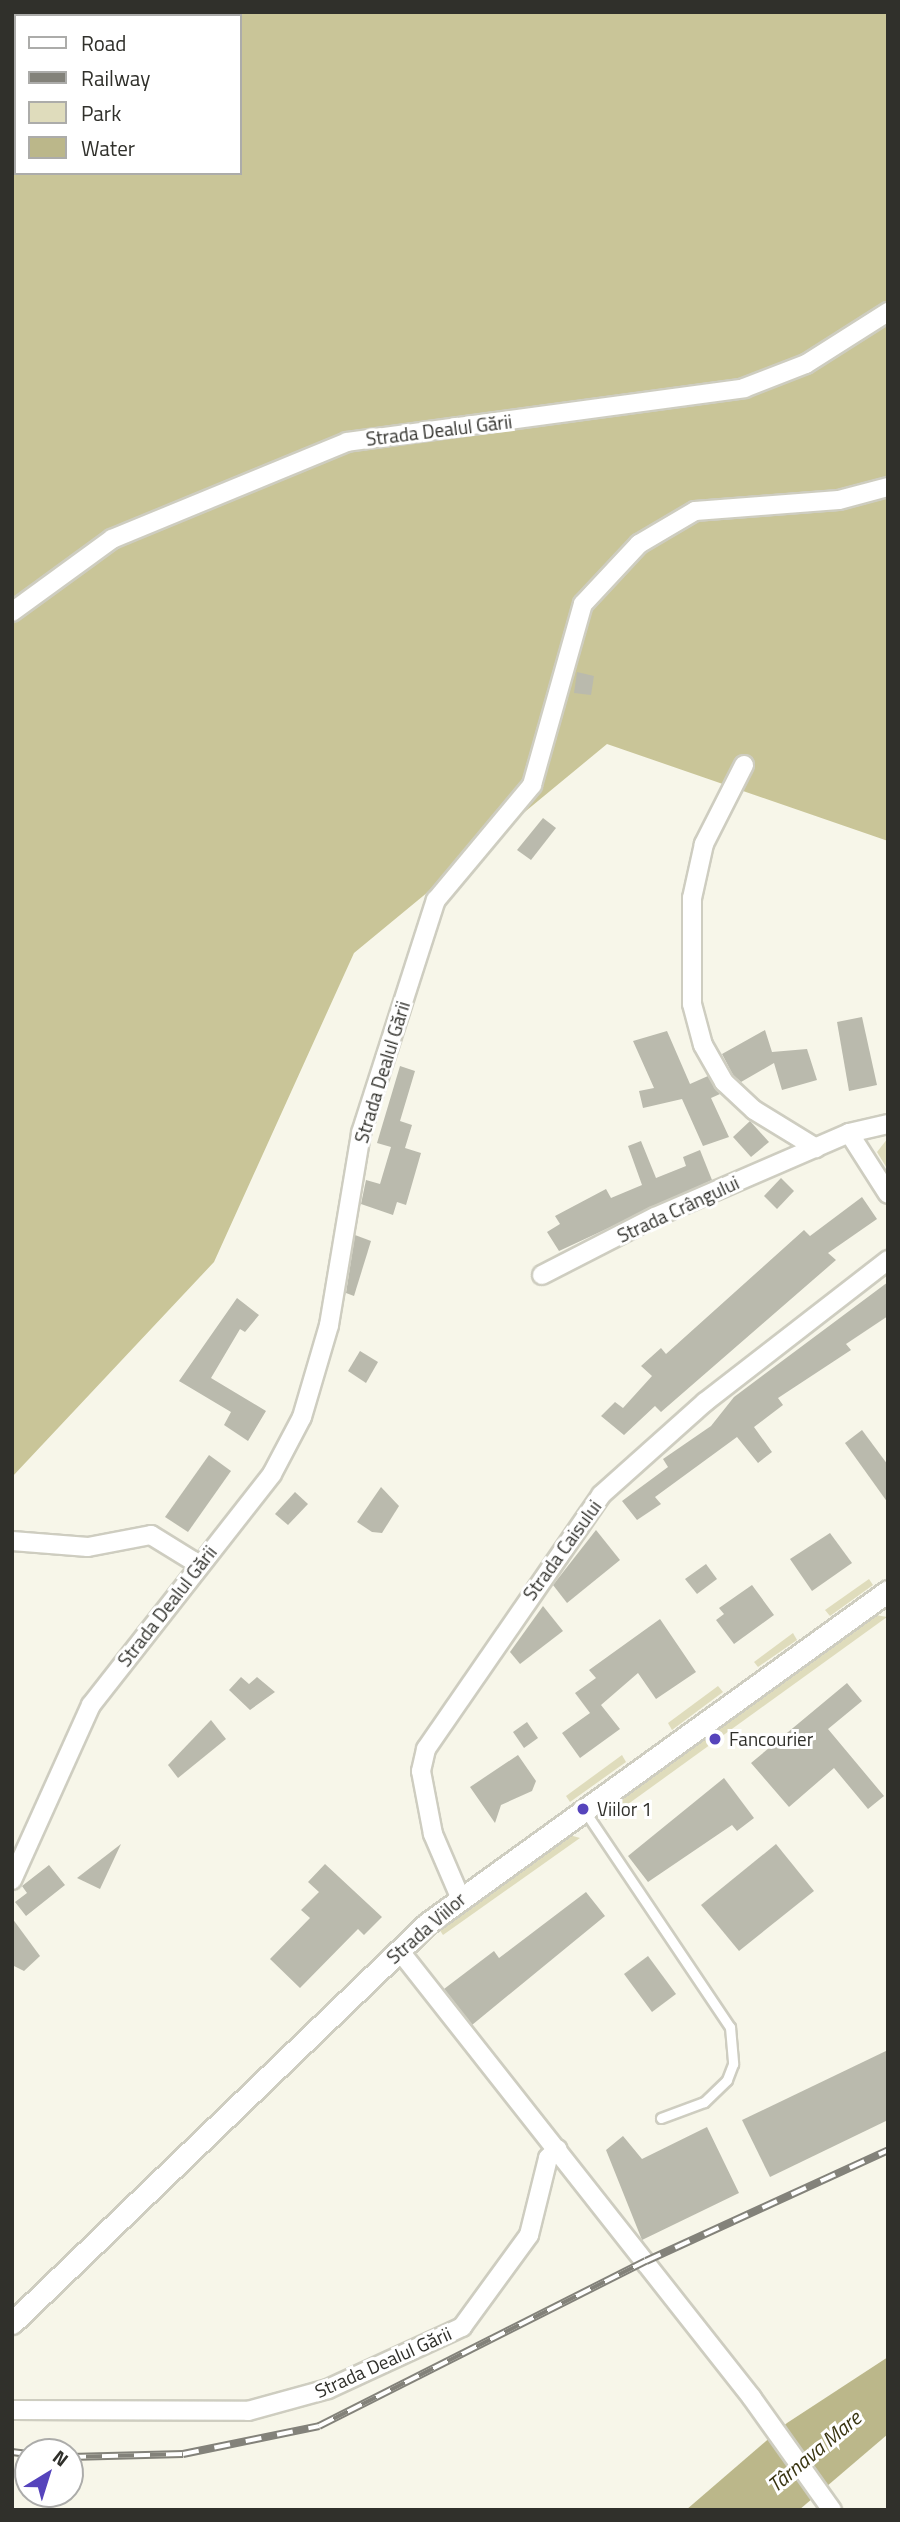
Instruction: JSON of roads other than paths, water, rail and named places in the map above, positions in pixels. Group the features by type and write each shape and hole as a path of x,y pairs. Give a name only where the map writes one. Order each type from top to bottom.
{"street":[{"name":"Strada Dealul Gării","path":"12,612 112,539 347,442 744,388 806,364 888,312"},
{"name":"Strada Dealul Gării","path":"12,1880 92,1705 198,1564 272,1475 302,1416 329,1325 362,1133 436,900 532,785 583,604 639,544 695,511 839,500 888,488"},
{"path":"744,765 704,844 692,898 692,1004 703,1045 724,1082 754,1110 816,1148"},
{"name":"Strada Crângului","path":"542,1275 655,1217 849,1133 888,1124"},
{"path":"849,1133 888,1194"},
{"name":"Strada Caisului","path":"460,1897 433,1834 421,1771 440,1727 601,1495 705,1402 888,1260"},
{"path":"12,1542 88,1547 151,1535 198,1564"},
{"name":"Strada Viilor","path":"12,2323 399,1950 460,1897 888,1591"},
{"path":"399,1950 752,2398 832,2510"},
{"name":"Strada Dealul Gării","path":"12,2410 248,2412 328,2389 462,2328 529,2235 548,2158 558,2149"}],"lane":[{"path":"583,1809 730,2027 733,2064 727,2080 704,2102 662,2118"}],"water":[{"name":"Târnava Mare","path":"888,2357 888,2434 799,2510 686,2510 787,2423"}],"railway":[{"path":"84,2457 183,2454 319,2426 646,2261 888,2150"}],"place":[{"name":"Fancourier","path":"715,1739"},
{"name":"Viilor 1","path":"583,1809"}]}
